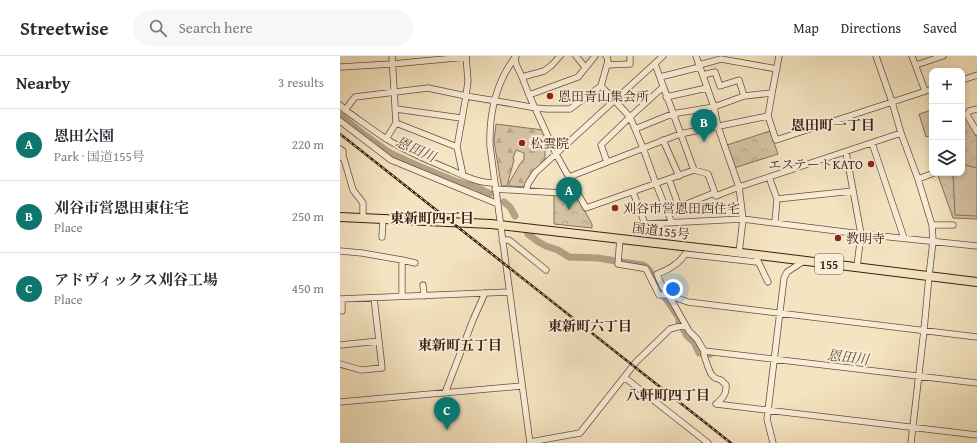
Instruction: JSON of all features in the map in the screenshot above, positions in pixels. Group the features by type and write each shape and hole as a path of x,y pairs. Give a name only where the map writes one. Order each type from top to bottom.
{"highway":[{"name":"国道155号","path":"340,218 500,225 739,253 756,258 804,261 977,282"}],"street":[{"path":"386,139 396,123 392,56"},
{"path":"522,77 544,71 552,66 560,56"},
{"path":"576,56 586,67"},
{"path":"529,95 578,77 595,56"},
{"path":"345,110 355,97 428,88 536,108 570,109 601,86 608,59 606,56"},
{"path":"607,65 630,64 630,56"},
{"path":"526,191 528,184 535,173 663,56"},
{"path":"696,56 714,107 718,127 738,187 743,219 739,253"},
{"path":"779,56 768,116 776,140 929,90"},
{"path":"876,56 932,225 933,241 911,443"},
{"path":"912,56 925,91"},
{"path":"916,65 943,56"},
{"path":"340,67 466,57 468,81 456,146 463,175"},
{"path":"516,57 516,64 556,154 586,208 694,170 708,174 716,196 738,187 901,133"},
{"path":"516,57 505,72 494,101 490,146 530,442 580,433 636,362 670,329 685,324"},
{"path":"660,77 721,59 776,69"},
{"path":"655,64 672,114 694,170"},
{"path":"703,75 715,72 720,86 739,80 744,96"},
{"path":"965,79 977,75"},
{"path":"601,86 630,117 672,223"},
{"path":"607,162 601,146 663,87"},
{"path":"666,97 707,88"},
{"path":"635,129 672,114 714,107 744,96 772,93"},
{"path":"340,105 386,139 405,149 463,175 477,180 494,183"},
{"path":"977,108 969,111 967,115 977,132"},
{"path":"396,109 461,118"},
{"path":"569,177 680,134 768,116"},
{"path":"340,121 391,160 498,204"},
{"path":"396,123 456,146"},
{"path":"663,140 679,176"},
{"path":"872,143 904,238"},
{"path":"340,149 343,152 341,157 353,190 363,203 363,218"},
{"path":"846,152 861,234 857,267"},
{"path":"918,179 929,175"},
{"path":"769,177 777,199 775,222"},
{"path":"669,179 679,207 714,193"},
{"path":"495,189 578,194"},
{"path":"633,192 645,224 743,219 861,234 977,246"},
{"path":"777,199 853,192"},
{"path":"382,237 383,219"},
{"path":"932,225 953,225"},
{"path":"620,238 618,264 646,270 659,295 668,295 688,302 977,337"},
{"path":"502,240 509,240 546,270"},
{"path":"340,251 362,253 415,263"},
{"path":"768,282 756,258 685,254 677,264 657,274 662,286 689,332 697,339 704,352 711,374 726,385 727,390 725,394 716,404 977,435"},
{"path":"402,260 402,296"},
{"path":"773,443 768,419 784,275 804,261"},
{"path":"423,285 424,296"},
{"path":"342,311 341,299 509,292"},
{"path":"445,393 473,320 485,294"},
{"path":"340,364 362,370 382,368 374,298"},
{"path":"340,345 379,341"},
{"path":"704,352 977,384"},
{"path":"624,377 708,443"},
{"path":"340,402 522,386"}],"green space":[{"path":"929,111 929,136 926,137 919,114"},
{"path":"965,116 977,138 977,219 953,218 938,176 965,176"},
{"name":"松雲院","path":"496,124 543,130 552,149 545,150 545,162 526,187 509,186 509,183 524,159 524,153 516,150 507,186 502,186 501,184 494,141"},
{"path":"770,131 778,154 734,168 727,145"},
{"path":"965,165 977,168 977,216 955,215 953,176 965,176"},
{"path":"554,195 577,197 592,224 592,228 554,224"}],"waterway":[{"name":"恩田川","path":"340,115 390,153 455,181 476,187 490,194"},
{"name":"恩田川","path":"504,202 510,207 515,216"},
{"name":"恩田川","path":"528,234 537,241 558,250 569,257 598,258 616,261"},
{"name":"恩田川","path":"622,262 643,265 646,267 662,293"},
{"name":"恩田川","path":"665,297 679,318 681,326"},
{"name":"恩田川","path":"682,327 687,336 694,342 699,353 710,354"}],"railway":[{"path":"340,134 731,443"}],"place":[{"name":"恩田青山集会所","path":"550,96"},
{"name":"刈谷市営恩田東住宅","path":"704,142"},
{"name":"松雲院","path":"522,143"},
{"name":"エステートKATO","path":"871,164"},
{"name":"刈谷市営恩田西住宅","path":"615,208"},
{"name":"恩田公園","path":"569,210"},
{"name":"教明寺","path":"838,238"},
{"name":"アドヴィックス刈谷工場","path":"447,430"}],"district":[{"name":"恩田町一丁目","path":"833,125"},
{"name":"東新町四丁目","path":"432,218"},
{"name":"東新町六丁目","path":"590,326"},
{"name":"東新町五丁目","path":"460,345"},
{"name":"八軒町四丁目","path":"668,395"}]}
